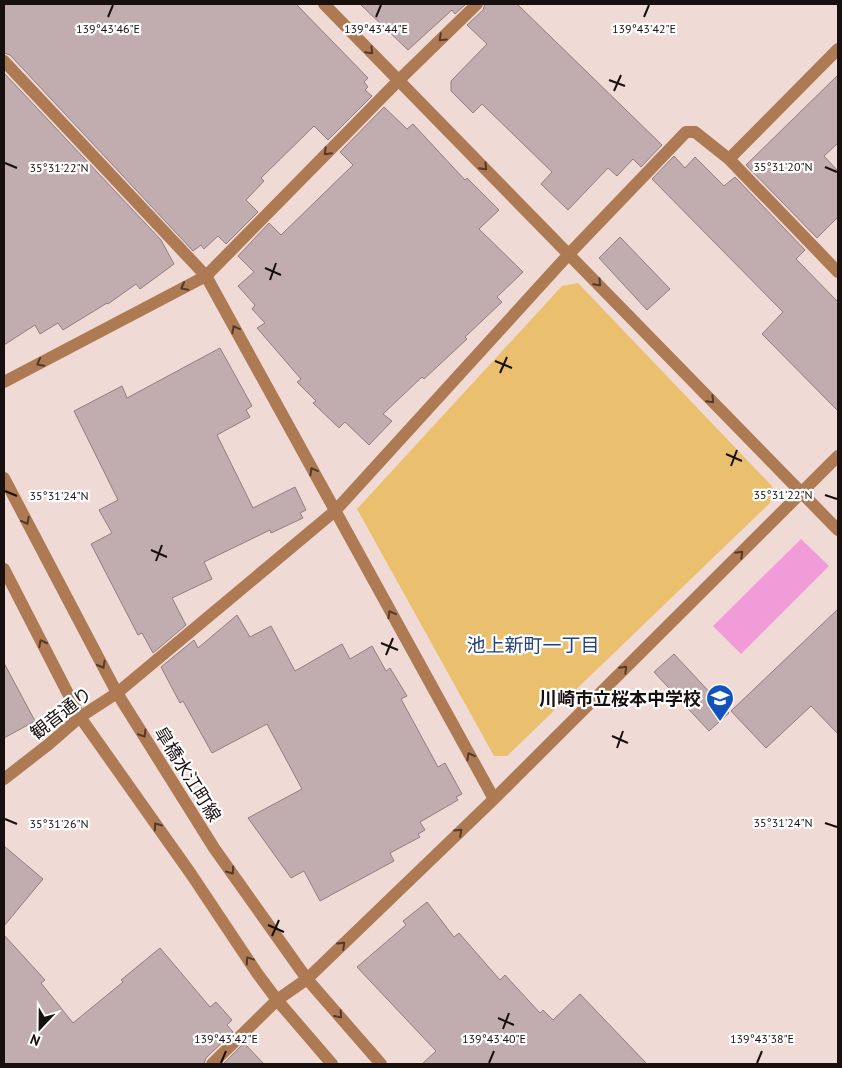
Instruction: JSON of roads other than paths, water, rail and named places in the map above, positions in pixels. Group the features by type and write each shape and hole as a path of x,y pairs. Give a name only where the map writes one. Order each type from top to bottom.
{"street":[{"path":"324,4 838,530"},
{"path":"4,382 206,276 399,80 477,4"},
{"path":"729,159 838,49"},
{"path":"4,61 206,276 494,799"},
{"name":"観音通り","path":"4,779 80,717 117,693 334,511 569,254 686,132 695,132 729,159 838,272"},
{"path":"212,1064 277,1000 307,979 494,799 838,456"},
{"name":"皐橋水江町線","path":"4,478 117,693 214,848 307,979 381,1064"},
{"path":"4,569 80,717 277,1000 332,1064"}],"place":[{"name":"川崎市立桜本中学校","path":"720,722"}],"district":[{"name":"池上新町一丁目","path":"533,645"}]}
